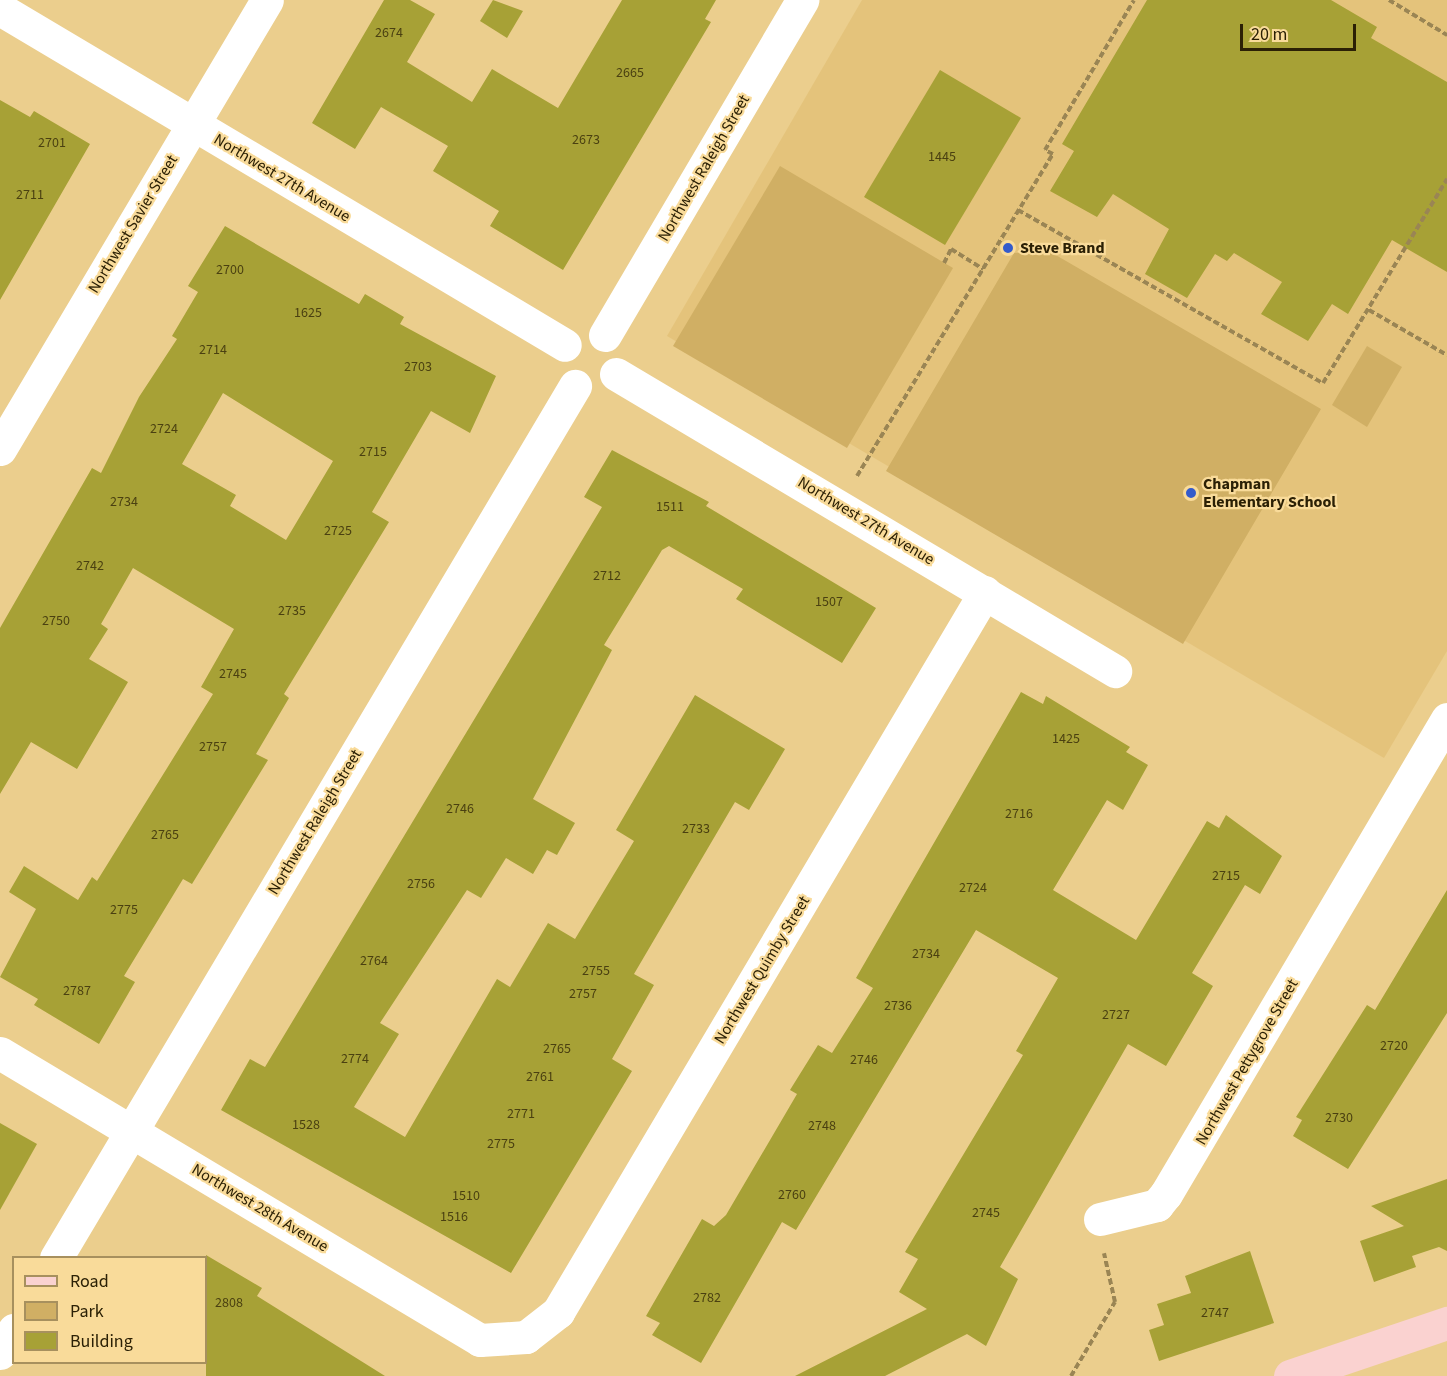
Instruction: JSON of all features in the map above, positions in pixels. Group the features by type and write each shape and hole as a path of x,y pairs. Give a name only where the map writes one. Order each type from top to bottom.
{"main road":[{"path":"1290,1376 1447,1323"}],"street":[{"name":"Northwest Savier Street","path":"0,449 267,0"},
{"name":"Northwest Raleigh Street","path":"605,335 802,0"},
{"name":"Northwest 27th Avenue","path":"0,9 565,345"},
{"path":"584,332 605,335 618,352 616,374 599,388 575,386 562,368 565,345 584,332"},
{"name":"Northwest 27th Avenue","path":"616,374 838,504 1115,671"},
{"name":"Northwest Raleigh Street","path":"57,1256 575,386"},
{"name":"Northwest Quimby Street","path":"526,1337 558,1312 985,592"},
{"name":"Northwest Pettygrove Street","path":"1100,1219 1156,1205 1166,1194 1447,719"},
{"name":"Northwest 28th Avenue","path":"0,1053 480,1340 526,1337"},
{"path":"0,1353 12,1333"}],"path":[{"path":"838,504 1053,154 1045,150 1134,0"},
{"path":"1389,0 1447,35"},
{"path":"1018,210 1318,382 1328,380 1447,179"},
{"path":"944,263 951,249 983,269"},
{"path":"1369,310 1447,355"},
{"path":"1071,1376 1115,1302 1100,1219"}],"shaded area":[{"name":"Chapman Elementary School","path":"862,0 1447,0 1447,651 1384,758 667,336"}],"green space":[{"path":"780,166 953,268 847,448 673,346"},
{"path":"1035,243 1321,409 1183,644 886,471 1014,253 1030,252"},
{"path":"1367,346 1402,367 1367,427 1332,405"}],"building":[{"path":"384,0 410,0 435,14 407,62 472,102 492,69 558,108 622,0 716,0 705,19 711,22 563,270 490,226 499,211 433,171 448,146 381,107 355,149 312,123"},
{"path":"493,0 523,11 507,38 480,21"},
{"path":"1147,0 1331,0 1377,27 1371,38 1447,82 1447,272 1392,240 1348,314 1332,304 1308,341 1261,314 1282,282 1234,253 1227,261 1215,254 1187,298 1145,274 1169,229 1113,194 1097,217 1050,191 1074,151 1062,144"},
{"path":"940,70 1021,118 945,245 864,197"},
{"path":"0,100 30,117 34,111 90,144 0,300"},
{"path":"225,226 359,304 365,294 404,317 400,324 496,376 470,433 431,411 372,512 389,522 284,694 289,698 256,754 268,760 192,884 183,879 124,976 135,982 99,1044 34,1005 38,999 0,977 36,909 9,892 24,866 78,900 92,877 97,881 213,694 201,687 234,629 133,568 101,624 108,629 89,659 128,682 77,769 31,742 0,794 0,628 92,468 101,473 139,397 177,339 172,336 198,292 188,286","holes":["223,393 333,461 286,540 230,506 236,495 182,464"]},
{"path":"612,450 709,502 706,506 876,608 842,663 736,599 743,589 669,546 662,550 604,645 612,650 533,799 575,823 557,855 547,850 533,874 506,858 481,898 467,890 380,1023 399,1034 354,1107 405,1137 497,979 510,987 548,923 575,939 634,841 616,830 695,695 785,749 749,810 735,802 634,974 654,985 612,1059 632,1071 511,1273 221,1110 250,1059 265,1067 602,507 584,497"},
{"path":"1021,692 1043,704 1046,696 1130,747 1126,752 1148,765 1123,810 1107,800 1053,890 1136,940 1207,821 1219,828 1226,815 1282,856 1260,894 1245,885 1192,973 1213,986 1166,1066 1128,1044 1000,1267 1018,1279 986,1346 967,1334 885,1376 795,1376 927,1309 899,1292 918,1259 905,1252 1023,1055 1016,1051 1058,978 976,930 796,1230 782,1222 701,1363 652,1335 660,1323 646,1316 702,1219 714,1226 726,1215 797,1094 790,1090 818,1045 832,1053 873,988 856,978"},
{"path":"1447,890 1447,1013 1348,1169 1293,1136 1302,1120 1296,1117 1367,1005 1375,1010"},
{"path":"0,1123 37,1144 0,1210"},
{"path":"1447,1179 1447,1251 1439,1247 1412,1256 1416,1267 1374,1282 1360,1241 1404,1226 1371,1206"},
{"path":"1250,1251 1274,1323 1159,1361 1149,1330 1164,1325 1157,1304 1191,1293 1185,1276"},
{"path":"206,1256 262,1288 257,1296 385,1376 206,1376"}],"place":[{"name":"Steve Brand","path":"1008,248"},
{"name":"Chapman Elementary School","path":"1191,493"}]}
